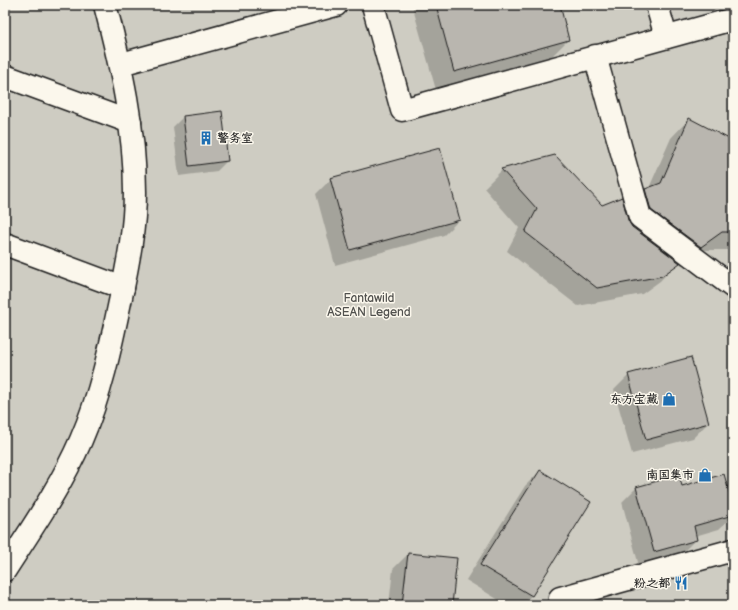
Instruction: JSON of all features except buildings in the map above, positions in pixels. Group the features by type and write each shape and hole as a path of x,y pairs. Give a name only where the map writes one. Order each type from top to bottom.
{"street":[{"path":"5,570 48,505 81,440 100,386 113,338 131,248 135,193 130,122 121,64 104,5"},
{"path":"121,64 336,5"},
{"path":"373,5 402,110 733,19"},
{"path":"657,5 666,37"},
{"path":"595,56 640,218 733,287"},
{"path":"5,76 130,122"},
{"path":"5,244 123,288"},
{"path":"562,605 560,598 733,550"}],"green space":[{"name":"Fantawild ASEAN Legend","path":"5,5 733,5 733,605 5,605"}],"place":[{"name":"警务室","path":"206,138"},
{"name":"东方宝藏","path":"669,399"},
{"name":"南国集市","path":"705,475"},
{"name":"粉之都","path":"681,583"}]}
